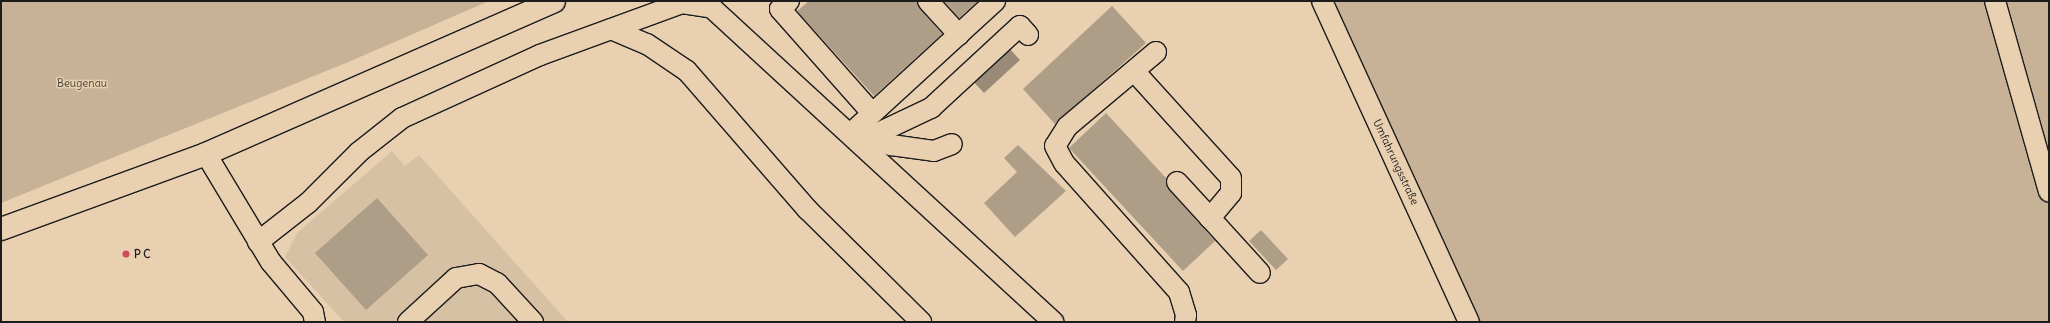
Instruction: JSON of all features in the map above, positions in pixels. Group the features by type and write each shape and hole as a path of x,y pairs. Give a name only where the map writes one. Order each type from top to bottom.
{"main road":[{"path":"1,229 206,154 554,1"}],"street":[{"path":"790,1 780,9 872,114"},
{"path":"928,1 959,34"},
{"path":"858,138 872,114 996,1"},
{"name":"Umfahrungsstraße","path":"1322,1 1469,322"},
{"path":"1994,1 2049,192"},
{"path":"258,242 308,203 359,152 402,118 540,55 682,4 712,8 858,138 1053,322"},
{"path":"858,138 931,108 1020,26 1028,34"},
{"path":"611,29 647,44 687,71 807,209 921,322"},
{"path":"1156,52 1067,127 1055,146 1064,163 1179,292 1186,315 1185,322"},
{"path":"1134,71 1231,178 1231,194 1210,218"},
{"path":"858,138 890,145 934,151 952,144"},
{"path":"206,154 271,262 317,319"},
{"path":"1177,182 1260,273"},
{"path":"408,322 456,278 480,274 497,283 533,322"}],"shaded area":[{"path":"1008,47 1020,60 984,93 972,80"},
{"path":"392,151 405,166 419,155 568,322 344,322 285,257 297,233"}],"green space":[{"name":"Beugenau","path":"1,1 489,1 346,63 1,203"},
{"path":"1319,1 2049,1 2049,322 1467,322"}],"building":[{"path":"809,1 917,1 920,9 942,34 874,96 797,11"},
{"path":"944,1 978,1 959,18"},
{"path":"1112,6 1146,43 1055,124 1023,89"},
{"path":"1106,113 1166,178 1169,190 1215,241 1183,271 1069,148"},
{"path":"1018,145 1066,191 1015,237 984,203 1017,172 1004,158"},
{"path":"377,198 428,255 366,310 315,253"},
{"path":"1261,230 1288,259 1276,270 1249,241"}],"place":[{"name":"P C","path":"126,254"}]}
